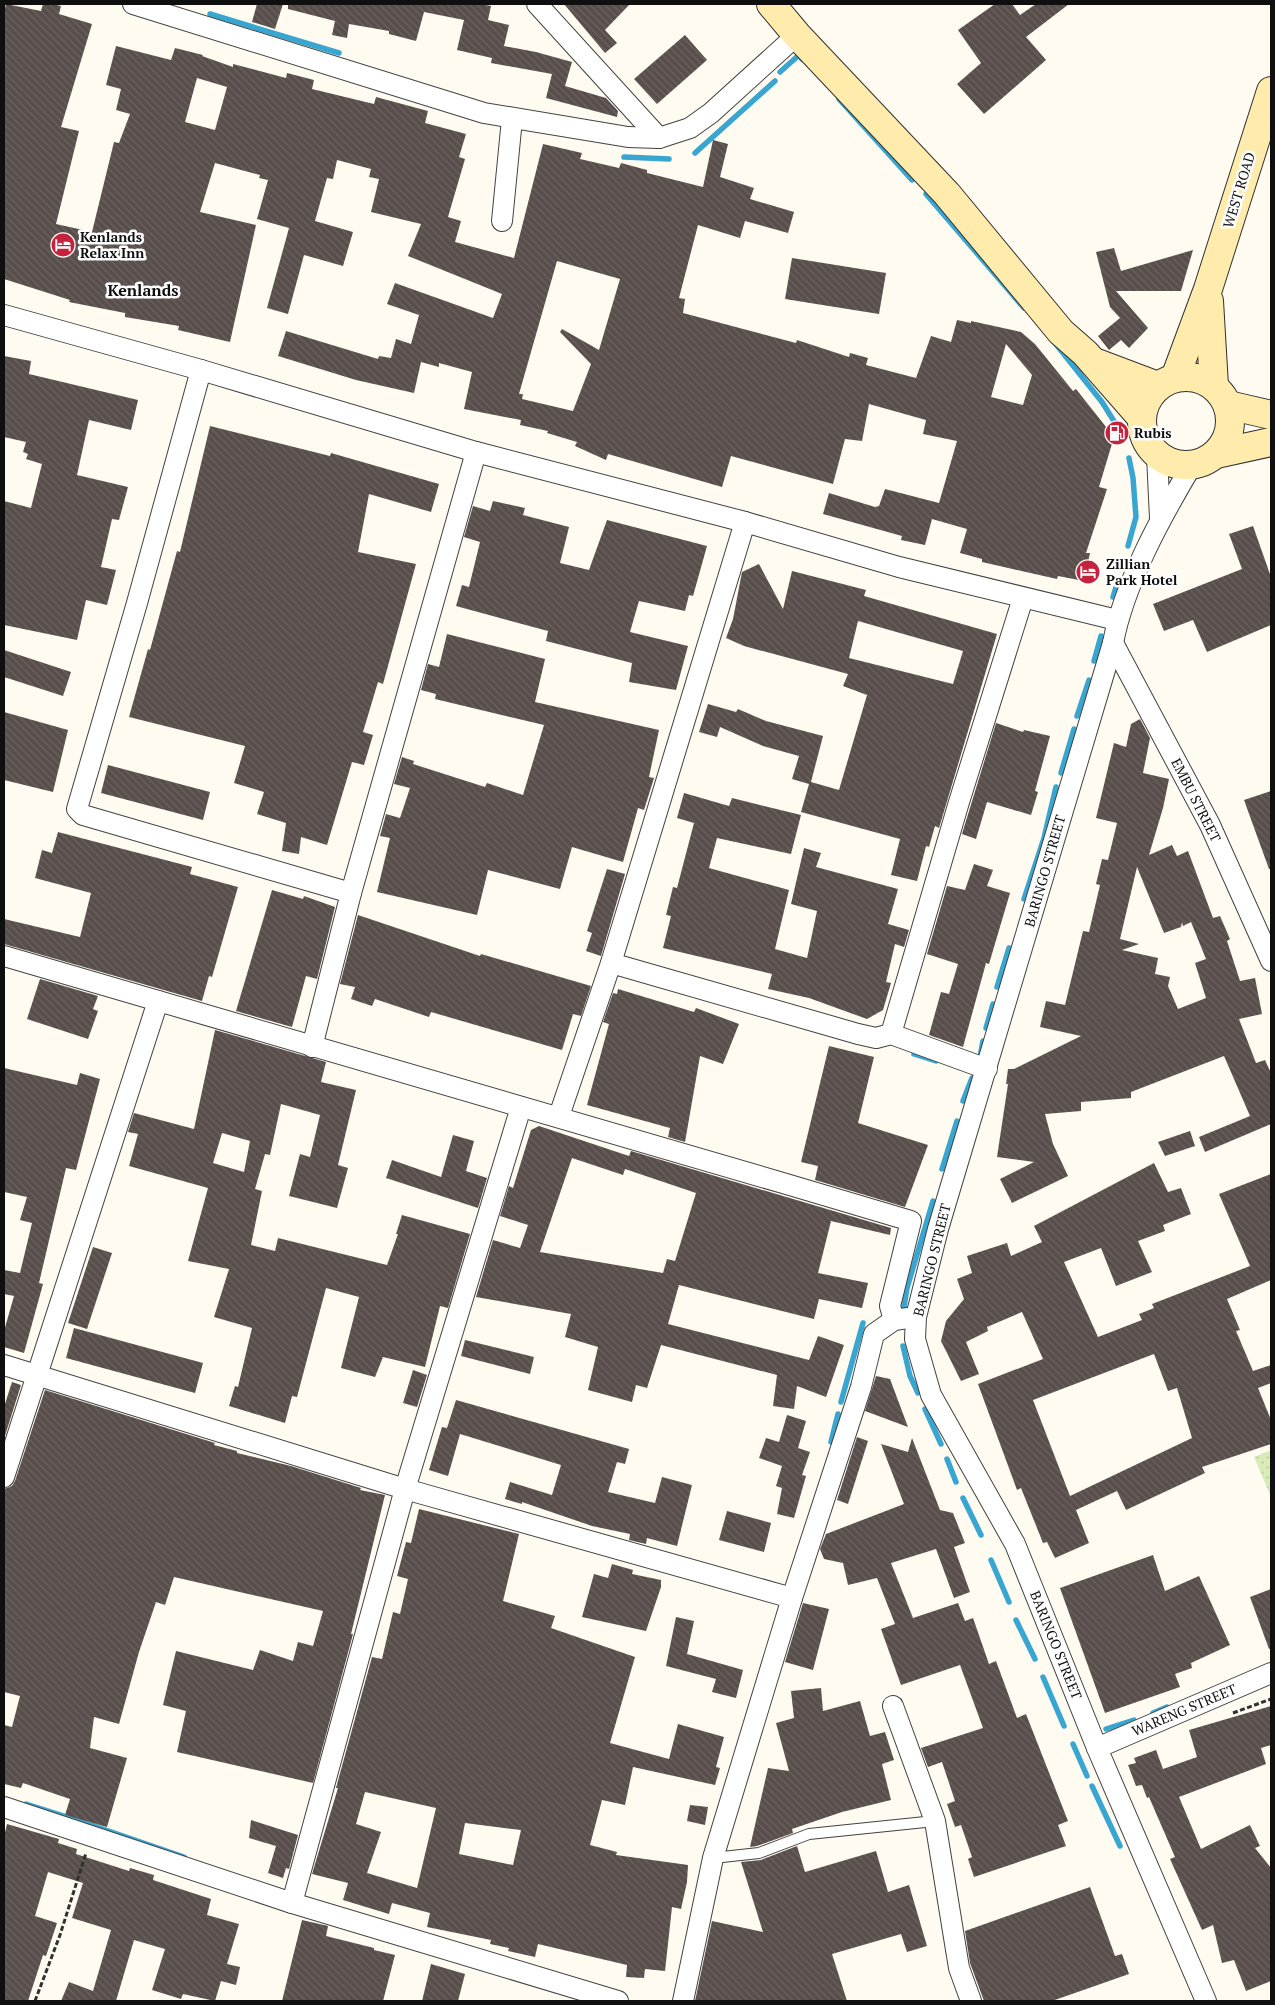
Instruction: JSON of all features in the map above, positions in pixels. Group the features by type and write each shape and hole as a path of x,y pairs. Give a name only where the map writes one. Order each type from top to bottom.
{"street":[{"path":"133,4 474,110 628,137 659,138 690,128 711,113 797,35"},
{"path":"537,4 659,138"},
{"path":"771,4 797,35 947,194 1061,332 1093,362 1141,417"},
{"name":"WEST ROAD","path":"1167,382 1208,289 1271,90"},
{"path":"502,221 512,118"},
{"name":"WEST ROAD","path":"1208,289 1221,396"},
{"path":"4,315 201,370 476,452 745,522 899,568 1117,620"},
{"path":"1093,362 1167,382 1195,378 1221,396 1271,415"},
{"path":"201,370 137,603 77,809 83,815 351,893"},
{"path":"1167,382 1150,395 1141,417 1144,438 1157,456 1168,462 1192,465 1205,462 1216,454 1225,443 1230,431 1230,418 1221,396"},
{"path":"1216,454 1271,442"},
{"path":"312,1047 351,893 476,452"},
{"name":"BARINGO STREET","path":"1157,456 1160,518"},
{"name":"BARINGO STREET","path":"1192,465 1160,518 1117,620 1113,643 938,1229 916,1316 915,1339 931,1395 1014,1544 1097,1748 1206,2001"},
{"path":"559,1116 610,963 745,522"},
{"path":"892,1034 956,811 1023,598"},
{"name":"EMBU STREET","path":"1113,643 1210,826 1271,961"},
{"path":"4,956 312,1047 521,1107 559,1116 911,1221 890,1306 894,1320"},
{"path":"610,963 858,1034 876,1038 892,1034 987,1069"},
{"path":"4,1477 158,1001"},
{"path":"292,1903 405,1489 521,1107"},
{"path":"683,2001 713,1858 792,1598 861,1387 874,1334 894,1320 916,1316"},
{"path":"4,1365 405,1489 792,1598"},
{"name":"WARENG STREET","path":"1097,1748 1271,1672"},
{"path":"894,1706 935,1821 959,1968 971,2001"},
{"path":"4,1807 292,1903 618,2001"}],"lane":[{"path":"713,1858 759,1853 809,1834 935,1821"}],"path":[{"path":"35,2001 60,1935 91,1836"}],"green space":[{"path":"1271,1450 1271,1497 1254,1457"}],"building":[{"path":"6,4 41,11 43,4 53,4 61,6 59,14 92,24 61,127 79,131 56,224 92,232 114,142 119,143 130,114 116,110 121,89 106,85 116,46 171,60 175,48 203,55 233,67 233,64 286,78 287,73 314,80 312,89 374,104 376,97 428,111 425,123 466,134 459,157 465,159 448,217 461,221 455,242 514,258 543,144 582,153 580,159 619,168 621,163 647,170 647,173 703,187 713,140 728,144 720,177 754,188 750,199 794,212 788,233 745,221 740,238 698,225 679,298 685,299 683,313 796,343 797,340 849,357 850,353 868,358 866,365 916,378 931,336 951,342 957,320 971,323 971,321 1021,332 1035,344 1073,391 1076,389 1114,437 1099,487 1107,489 1086,553 1090,553 1084,581 1058,576 1057,579 982,562 982,559 960,553 967,529 932,519 925,545 901,540 902,536 823,514 829,493 875,507 879,506 885,489 939,503 957,441 923,434 926,420 869,404 862,441 845,439 833,484 731,456 722,487 608,454 606,460 575,446 577,442 547,433 548,431 520,425 521,420 464,409 472,372 439,363 439,367 421,362 414,393 356,380 278,356 286,331 378,359 379,356 391,358 396,339 411,344 419,315 387,304 395,283 493,318 502,294 408,256 421,224 371,212 379,179 369,177 371,169 337,160 333,179 327,178 315,221 353,232 343,266 304,255 288,314 267,308 289,228 257,219 268,180 259,178 260,175 215,163 200,212 256,225 230,342 178,330 179,326 125,317 125,313 69,302 70,300 4,279 4,13","holes":["197,78 227,87 215,130 185,122","557,261 620,279 599,350 562,329 560,332 591,364 573,411 522,399 523,394 519,394","1006,344 1032,375 1023,405 991,397"]},
{"path":"257,4 283,4 275,29 252,22"},
{"path":"288,4 481,4 491,6 488,20 509,25 504,46 572,62 565,86 606,98 618,111 617,117 546,98 552,74 491,63 492,58 457,50 464,20 424,12 416,41 389,34 389,31 349,24 347,38 332,35 335,21 288,9"},
{"path":"564,4 630,4 605,30 617,43 605,53"},
{"path":"995,4 1012,4 1020,15 1036,4 1069,4 1026,37 1046,60 984,114 957,84 981,63 958,30"},
{"path":"685,35 707,60 657,104 634,79"},
{"path":"1114,248 1121,271 1193,250 1181,291 1116,291 1148,328 1129,348 1121,340 1109,350 1098,336 1120,318 1110,307 1096,252"},
{"path":"792,258 886,273 879,314 785,299"},
{"path":"4,356 31,361 29,374 138,400 131,430 89,420 77,475 128,487 119,520 112,519 101,567 116,570 107,605 86,600 77,640 4,625 4,501 31,508 42,464 26,459 28,454 23,452 26,442 4,437"},
{"path":"210,426 330,456 331,453 439,484 431,512 369,494 358,552 416,564 383,684 378,682 363,732 373,735 364,765 352,762 327,845 301,837 299,854 282,851 286,823 257,814 264,792 234,783 245,746 129,717 148,649 150,650 177,551 180,552"},
{"path":"493,501 525,508 523,515 569,527 560,563 589,570 607,520 707,546 693,596 689,595 685,611 639,601 630,632 688,646 676,690 629,682 632,663 546,641 548,631 456,606 462,585 469,587 480,542 464,537 473,506 490,511"},
{"path":"1253,526 1271,577 1271,625 1207,652 1193,620 1164,631 1153,604 1242,569 1229,534"},
{"path":"759,564 783,609 792,571 866,590 864,596 997,634 939,828 935,826 929,847 926,846 917,881 891,875 900,839 801,812 809,784 792,779 799,756 763,746 720,727 717,737 699,732 708,704 736,712 738,709 766,721 823,736 811,782 839,790 867,695 843,686 848,674 744,646 726,638 733,619 742,572","holes":["858,621 963,651 953,684 849,658"]},
{"path":"447,634 545,659 535,702 659,730 649,777 654,778 644,810 638,808 623,862 572,847 560,889 488,870 477,915 377,892 390,838 380,836 386,814 400,818 410,788 394,784 402,757 414,761 413,764 485,787 487,783 523,795 544,725 435,699 436,694 421,690 428,664 439,667"},
{"path":"4,650 71,672 63,696 4,677"},
{"path":"4,712 68,730 53,792 4,780"},
{"path":"1140,719 1150,738 1143,773 1169,779 1163,808 1149,855 1172,845 1177,856 1188,851 1213,918 1220,916 1230,939 1227,941 1240,981 1255,978 1262,1014 1239,1019 1256,1063 1265,1060 1271,1073 1271,1124 1205,1152 1199,1137 1250,1116 1224,1056 1131,1092 1131,1098 1081,1102 1081,1111 1045,1114 1053,1144 1068,1176 1012,1203 1000,1179 1034,1162 997,1157 1008,1084 1006,1084 1008,1069 1014,1069 1081,1036 1040,1027 1046,1001 1065,1005 1083,931 1089,932 1100,885 1096,884 1102,859 1108,860 1117,823 1096,818 1114,743 1126,747 1131,724","holes":["1137,867 1164,933 1181,927 1182,922 1183,926 1191,922 1206,959 1195,963 1206,998 1178,1009 1168,986 1170,977 1155,974 1158,958 1122,950 1139,944 1120,939"]},
{"path":"996,723 1023,732 1024,730 1050,736 1035,791 1038,792 1031,815 987,802 976,839 962,834"},
{"path":"108,765 210,792 203,820 101,793"},
{"path":"1271,791 1271,869 1269,869 1244,800"},
{"path":"684,793 729,806 732,798 801,815 791,854 717,838 709,868 789,890 775,949 807,958 817,911 791,904 804,848 821,853 816,867 898,889 888,924 909,930 904,947 895,944 886,982 891,983 883,1010 867,1019 809,998 768,989 772,974 663,948 671,916 666,915 673,887 677,888 694,823 677,818"},
{"path":"58,832 192,867 190,874 238,887 212,977 209,976 202,1001 4,944 4,919 80,937 91,893 35,878 42,850 52,853"},
{"path":"974,864 993,870 987,886 1010,893 989,964 986,963 963,1047 929,1035 941,992 949,994 958,964 927,954 947,886 965,890"},
{"path":"607,869 625,874 601,956 586,951 592,933 587,931"},
{"path":"272,890 303,899 304,896 335,907 317,979 306,976 292,1027 236,1011"},
{"path":"358,915 480,956 481,954 591,986 581,1016 573,1014 562,1050 431,1012 429,1017 375,999 372,1006 351,999 355,987 340,984"},
{"path":"40,979 98,996 93,1009 98,1011 88,1039 27,1019"},
{"path":"618,989 694,1012 696,1008 739,1024 723,1064 700,1056 685,1142 668,1137 670,1128 587,1105 609,1024 603,1022 613,993 617,994"},
{"path":"215,1030 326,1062 321,1082 356,1090 338,1165 348,1168 337,1208 289,1196 300,1154 310,1157 320,1115 281,1104 270,1155 265,1154 255,1189 262,1191 251,1245 275,1251 278,1238 387,1265 398,1234 396,1234 402,1215 470,1234 448,1308 440,1306 425,1367 383,1357 375,1377 341,1368 359,1297 326,1288 297,1397 292,1396 285,1423 229,1406 235,1386 238,1387 252,1328 214,1317 229,1269 188,1261 208,1188 129,1166 138,1134 128,1132 134,1113 194,1129","holes":["222,1133 250,1141 244,1172 213,1163"]},
{"path":"829,1046 874,1057 858,1123 928,1145 905,1207 815,1180 818,1166 801,1162"},
{"path":"4,1068 77,1085 80,1073 100,1079 76,1170 66,1168 39,1283 43,1284 24,1353 4,1347 4,1331 14,1296 4,1294 4,1270 20,1273 32,1223 20,1220 27,1197 4,1192"},
{"path":"539,1126 629,1156 631,1151 891,1228 890,1235 831,1221 818,1273 868,1283 862,1308 819,1299 814,1319 679,1285 668,1324 809,1360 818,1336 844,1345 826,1397 797,1386 794,1409 773,1406 777,1375 661,1345 647,1388 636,1385 632,1402 588,1390 598,1347 565,1337 571,1314 476,1297 493,1240 520,1248 528,1225 500,1216 509,1186 513,1188 531,1130","holes":["572,1158 623,1175 625,1169 696,1193 675,1261 667,1259 663,1273 540,1252"]},
{"path":"1190,1131 1195,1146 1165,1156 1158,1142"},
{"path":"453,1135 474,1141 466,1171 487,1178 478,1208 386,1178 392,1160 441,1177"},
{"path":"1154,1163 1168,1192 1181,1188 1191,1214 1163,1225 1165,1231 1138,1241 1152,1272 1116,1286 1101,1248 1064,1262 1098,1337 1142,1320 1139,1314 1154,1308 1152,1304 1250,1266 1219,1194 1271,1174 1271,1280 1227,1299 1240,1330 1236,1331 1253,1371 1271,1365 1271,1383 1258,1388 1271,1420 1271,1444 1202,1467 1205,1473 1126,1510 1117,1491 1076,1510 1089,1543 1055,1558 1047,1542 1043,1543 1021,1488 1017,1490 978,1384 1043,1359 1022,1312 987,1327 988,1331 966,1342 979,1374 961,1381 941,1341 946,1321 964,1299 957,1279 972,1273 967,1256 1007,1243 1011,1256 1042,1242 1034,1226","holes":["1154,1354 1168,1391 1177,1388 1192,1438 1070,1496 1033,1400"]},
{"path":"93,1247 112,1253 87,1329 68,1323"},
{"path":"74,1328 203,1363 195,1393 66,1358"},
{"path":"465,1340 534,1357 530,1374 461,1356"},
{"path":"413,1370 427,1375 417,1407 403,1403"},
{"path":"876,1376 890,1379 908,1427 865,1411"},
{"path":"12,1382 21,1385 4,1439 4,1407"},
{"path":"45,1390 215,1443 214,1445 237,1451 237,1453 291,1466 361,1488 360,1490 385,1495 351,1634 353,1634 313,1783 177,1752 186,1711 163,1705 176,1651 253,1670 260,1650 293,1661 298,1642 313,1646 323,1611 174,1577 165,1605 156,1602 139,1652 119,1724 94,1717 90,1748 127,1758 107,1827 65,1815 70,1799 23,1783 21,1788 4,1784 4,1725 12,1727 20,1696 4,1692 4,1489 12,1486 15,1481"},
{"path":"456,1400 629,1449 625,1464 617,1462 608,1492 655,1503 662,1477 692,1485 677,1546 647,1538 646,1544 629,1540 630,1534 592,1526 522,1502 522,1504 505,1499 510,1482 552,1495 561,1465 460,1434 448,1476 429,1470 442,1427 447,1428"},
{"path":"787,1415 806,1421 798,1448 810,1452 802,1475 806,1476 794,1518 777,1514 782,1488 776,1486 782,1466 759,1458 766,1438 779,1442"},
{"path":"857,1437 868,1441 848,1504 837,1500"},
{"path":"912,1438 940,1510 953,1513 965,1543 954,1547 970,1592 954,1598 936,1549 891,1563 913,1618 958,1603 965,1621 973,1618 989,1664 996,1661 1017,1718 1026,1714 1068,1821 1058,1825 1066,1846 974,1877 968,1859 972,1857 961,1825 955,1827 947,1804 955,1801 942,1762 928,1767 921,1748 983,1728 960,1665 901,1685 881,1629 895,1624 877,1578 848,1585 843,1563 824,1559 820,1549 826,1534 904,1504 881,1444 908,1452"},
{"path":"419,1509 519,1534 503,1601 555,1616 551,1628 635,1657 610,1743 669,1759 678,1724 724,1737 716,1767 720,1768 715,1785 633,1767 625,1805 602,1800 590,1845 617,1852 616,1855 688,1865 687,1882 681,1909 672,1907 665,1971 645,1969 644,1978 626,1977 627,1965 538,1944 535,1957 508,1951 509,1948 490,1944 491,1940 427,1927 430,1913 392,1903 389,1914 343,1900 348,1883 312,1874 338,1788 336,1788 372,1657 382,1659 393,1612 400,1614 408,1579 397,1576 406,1542 411,1543","holes":["365,1792 436,1808 417,1888 367,1873 381,1832 356,1824","465,1823 521,1830 513,1865 459,1854"]},
{"path":"727,1511 771,1523 764,1552 719,1540"},
{"path":"1153,1555 1165,1591 1199,1576 1230,1645 1191,1663 1192,1668 1175,1674 1180,1687 1105,1713 1060,1588"},
{"path":"612,1564 633,1570 632,1574 661,1580 661,1587 646,1631 582,1617 594,1574 608,1578"},
{"path":"1271,1589 1271,1648 1269,1649 1250,1597"},
{"path":"803,1603 829,1609 813,1670 785,1662"},
{"path":"676,1617 694,1621 687,1654 743,1670 736,1698 712,1692 716,1679 666,1666"},
{"path":"821,1688 823,1711 860,1701 870,1736 885,1732 894,1760 882,1764 891,1800 842,1812 792,1829 793,1833 750,1847 768,1768 789,1771 776,1723 794,1718 791,1691"},
{"path":"1271,1706 1271,1745 1261,1748 1266,1764 1179,1797 1201,1849 1250,1825 1260,1846 1255,1848 1271,1868 1271,1981 1246,1991 1234,1960 1222,1963 1213,1925 1202,1930 1170,1859 1175,1857 1149,1797 1147,1798 1142,1785 1136,1786 1128,1765 1136,1763 1134,1758 1156,1750 1163,1769 1197,1757 1189,1730"},
{"path":"690,1805 708,1807 705,1825 687,1821"},
{"path":"251,1820 298,1835 289,1869 286,1868 283,1878 268,1873 276,1846 249,1838"},
{"path":"7,1824 59,1839 58,1843 77,1849 76,1854 129,1871 130,1868 154,1875 153,1880 211,1899 207,1915 239,1924 227,1964 240,1967 236,1985 221,1981 215,2001 183,1994 181,1999 152,1990 165,1949 134,1940 116,2001 61,2001 69,1982 93,1991 111,1930 72,1918 83,1883 48,1872 35,1916 57,1923 46,1956 43,1955 28,2001 4,2001 4,1837"},
{"path":"797,1846 805,1872 876,1851 888,1892 909,1885 927,1946 907,1952 901,1934 832,1954 847,2001 695,2001 712,1921 763,1932 741,1862 761,1860"},
{"path":"1090,1887 1115,1956 1122,1954 1129,1974 1052,2001 984,2001 970,1963 965,1931"},
{"path":"302,1920 328,1926 326,1936 395,1955 383,2001 282,2001"},
{"path":"431,1964 465,1974 458,2001 422,2001"}],"waterway":[{"path":"210,14 339,53"},
{"path":"780,72 799,55 802,59"},
{"path":"695,153 775,81"},
{"path":"839,99 912,180"},
{"path":"624,157 669,159"},
{"path":"926,194 1024,308"},
{"path":"1055,343 1102,402 1122,434"},
{"path":"1128,546 1136,517 1133,478 1129,458"},
{"path":"1113,597 1117,584"},
{"path":"1094,661 1101,636"},
{"path":"1077,716 1089,680"},
{"path":"1061,773 1074,729"},
{"path":"1024,899 1044,838 1056,787"},
{"path":"997,987 1009,948"},
{"path":"986,1028 993,1004"},
{"path":"980,1057 983,1041"},
{"path":"914,1054 936,1061"},
{"path":"963,1101 972,1078"},
{"path":"942,1169 957,1121"},
{"path":"903,1313 907,1288 933,1201"},
{"path":"841,1402 863,1323"},
{"path":"903,1346 910,1376 918,1393"},
{"path":"925,1409 941,1444"},
{"path":"831,1442 838,1414"},
{"path":"947,1459 956,1482"},
{"path":"963,1498 981,1535"},
{"path":"991,1560 1009,1602"},
{"path":"1016,1620 1035,1659"},
{"path":"1043,1677 1064,1726"},
{"path":"1153,1713 1167,1707"},
{"path":"1106,1729 1134,1720"},
{"path":"1073,1744 1087,1776"},
{"path":"1092,1786 1120,1846"},
{"path":"26,1804 64,1816"},
{"path":"68,1817 184,1857"}],"place":[{"name":"Kenlands Relax Inn","path":"63,245"},
{"name":"Rubis","path":"1117,433"},
{"name":"Zillian Park Hotel","path":"1088,572"}],"district":[{"name":"Kenlands","path":"143,290"}]}
